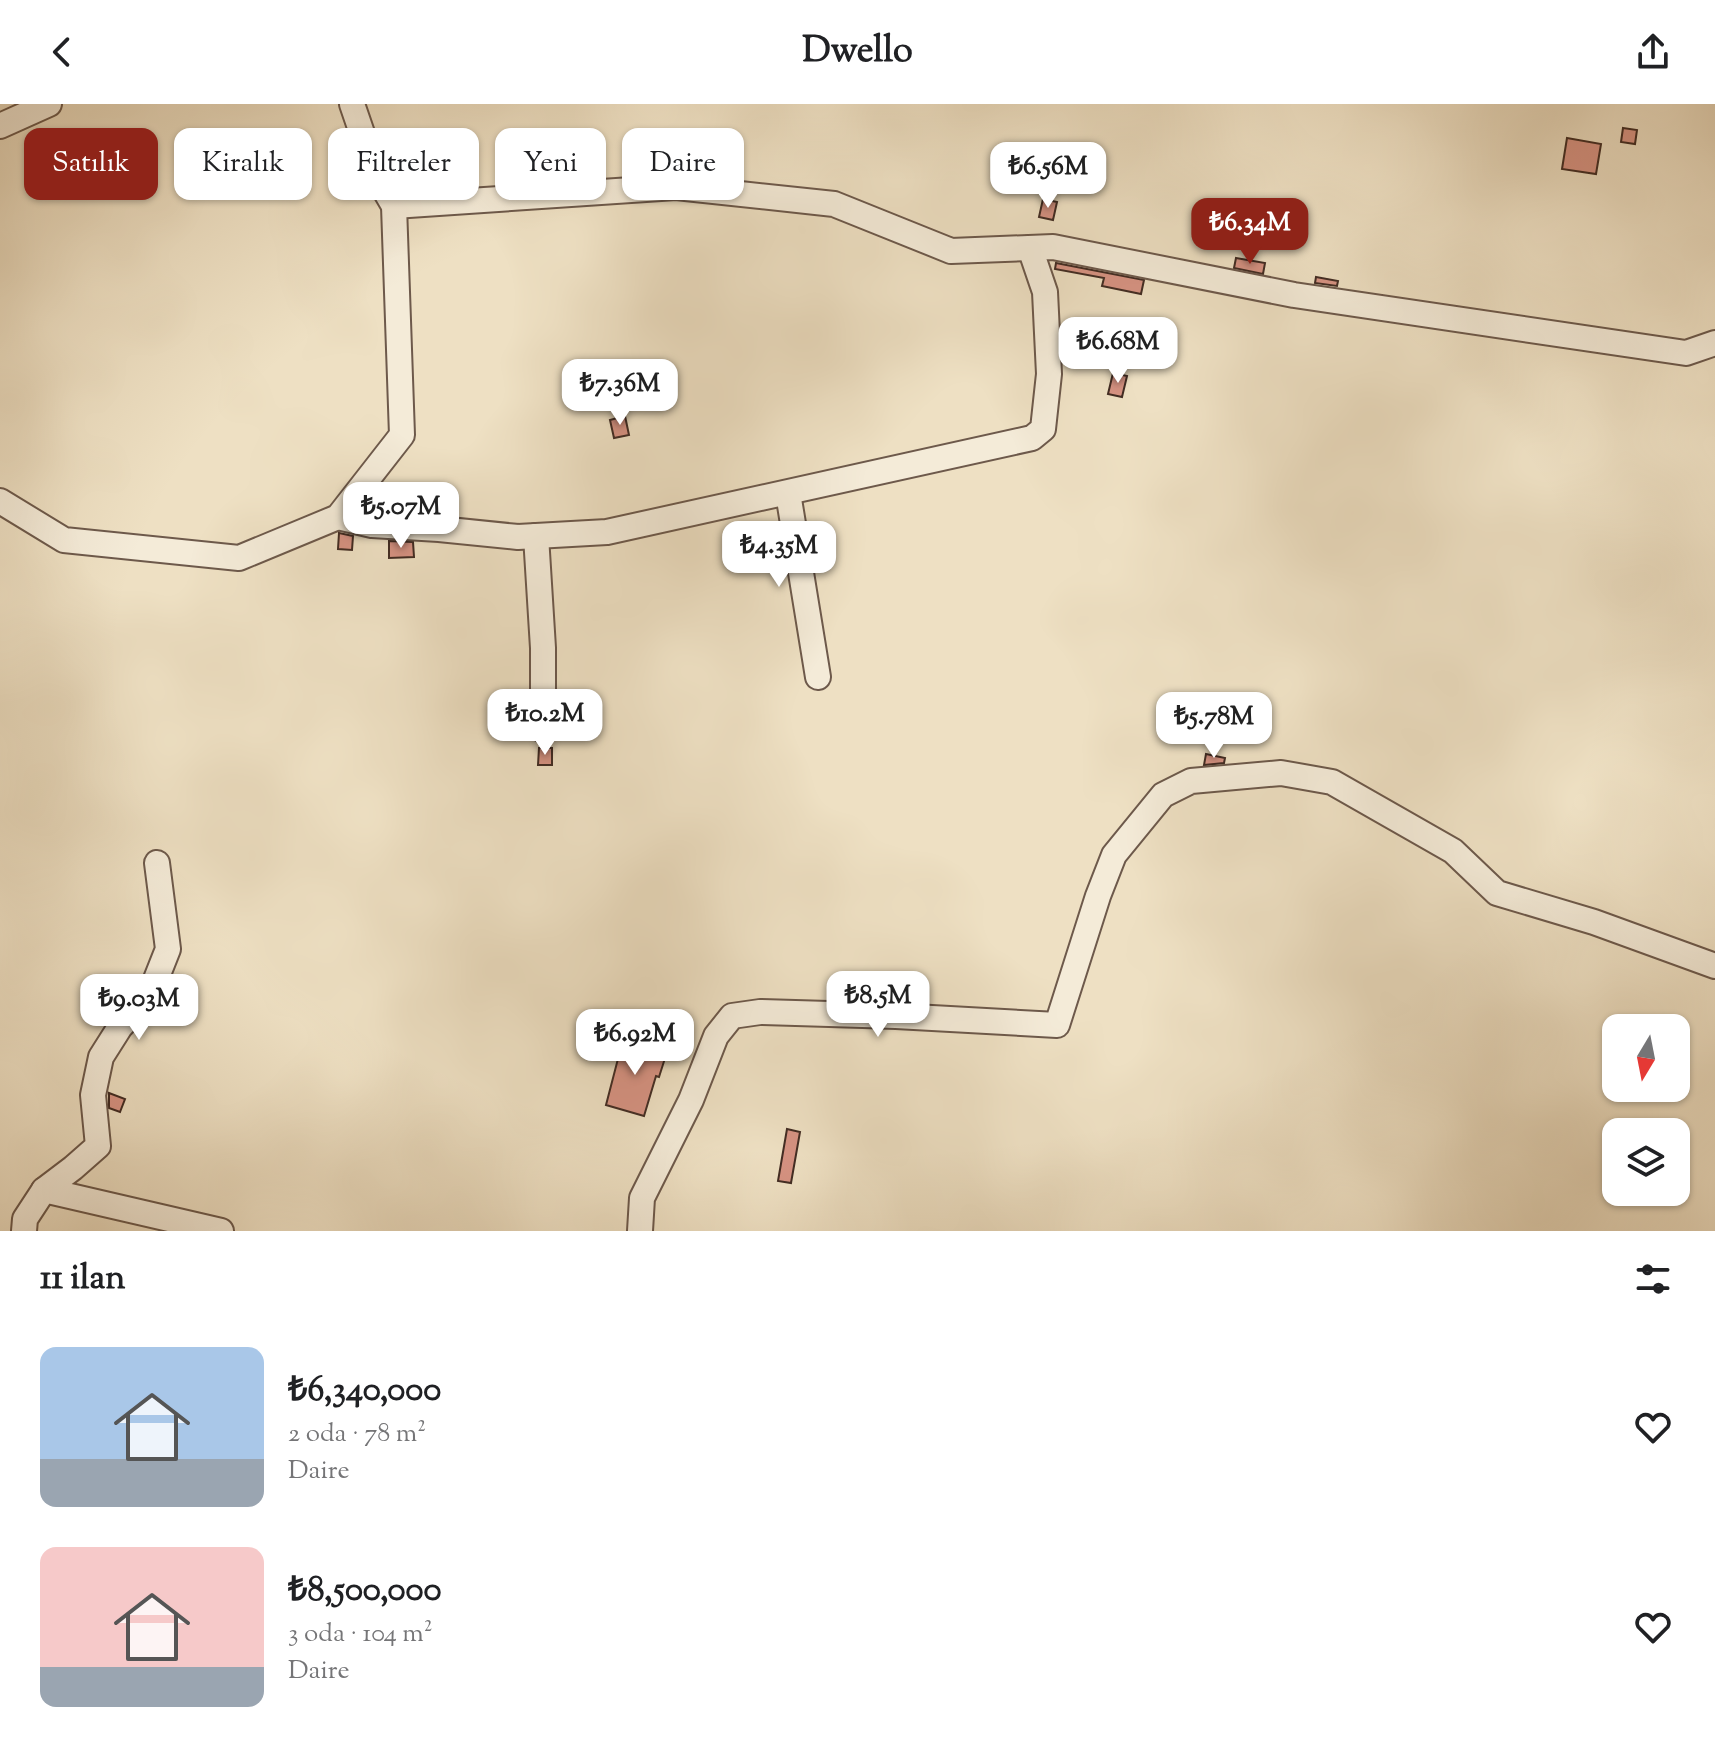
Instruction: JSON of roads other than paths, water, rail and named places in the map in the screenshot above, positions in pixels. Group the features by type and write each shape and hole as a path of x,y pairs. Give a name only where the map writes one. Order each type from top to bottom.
{"street":[{"path":"0,126 49,104"},
{"path":"0,501 64,540 239,558 338,517 402,435 394,206 377,177 352,104"},
{"path":"394,206 676,187 834,204 951,251 1053,247 1294,295 1686,353 1715,343"},
{"path":"338,517 372,525 518,537 607,532 1032,438 1043,429 1049,374 1045,292 1030,248"},
{"path":"788,493 818,677"},
{"path":"536,536 543,648 543,730"},
{"path":"640,1231 642,1198 691,1100 716,1036 732,1016 760,1012 1057,1025 1114,855 1163,795 1191,781 1281,773 1332,782 1453,851 1497,893 1594,922 1715,966"},
{"path":"24,1231 25,1219 44,1190 98,1146 93,1095 101,1057 120,1027 149,997 168,949 157,863"},
{"path":"44,1190 221,1231"}]}
